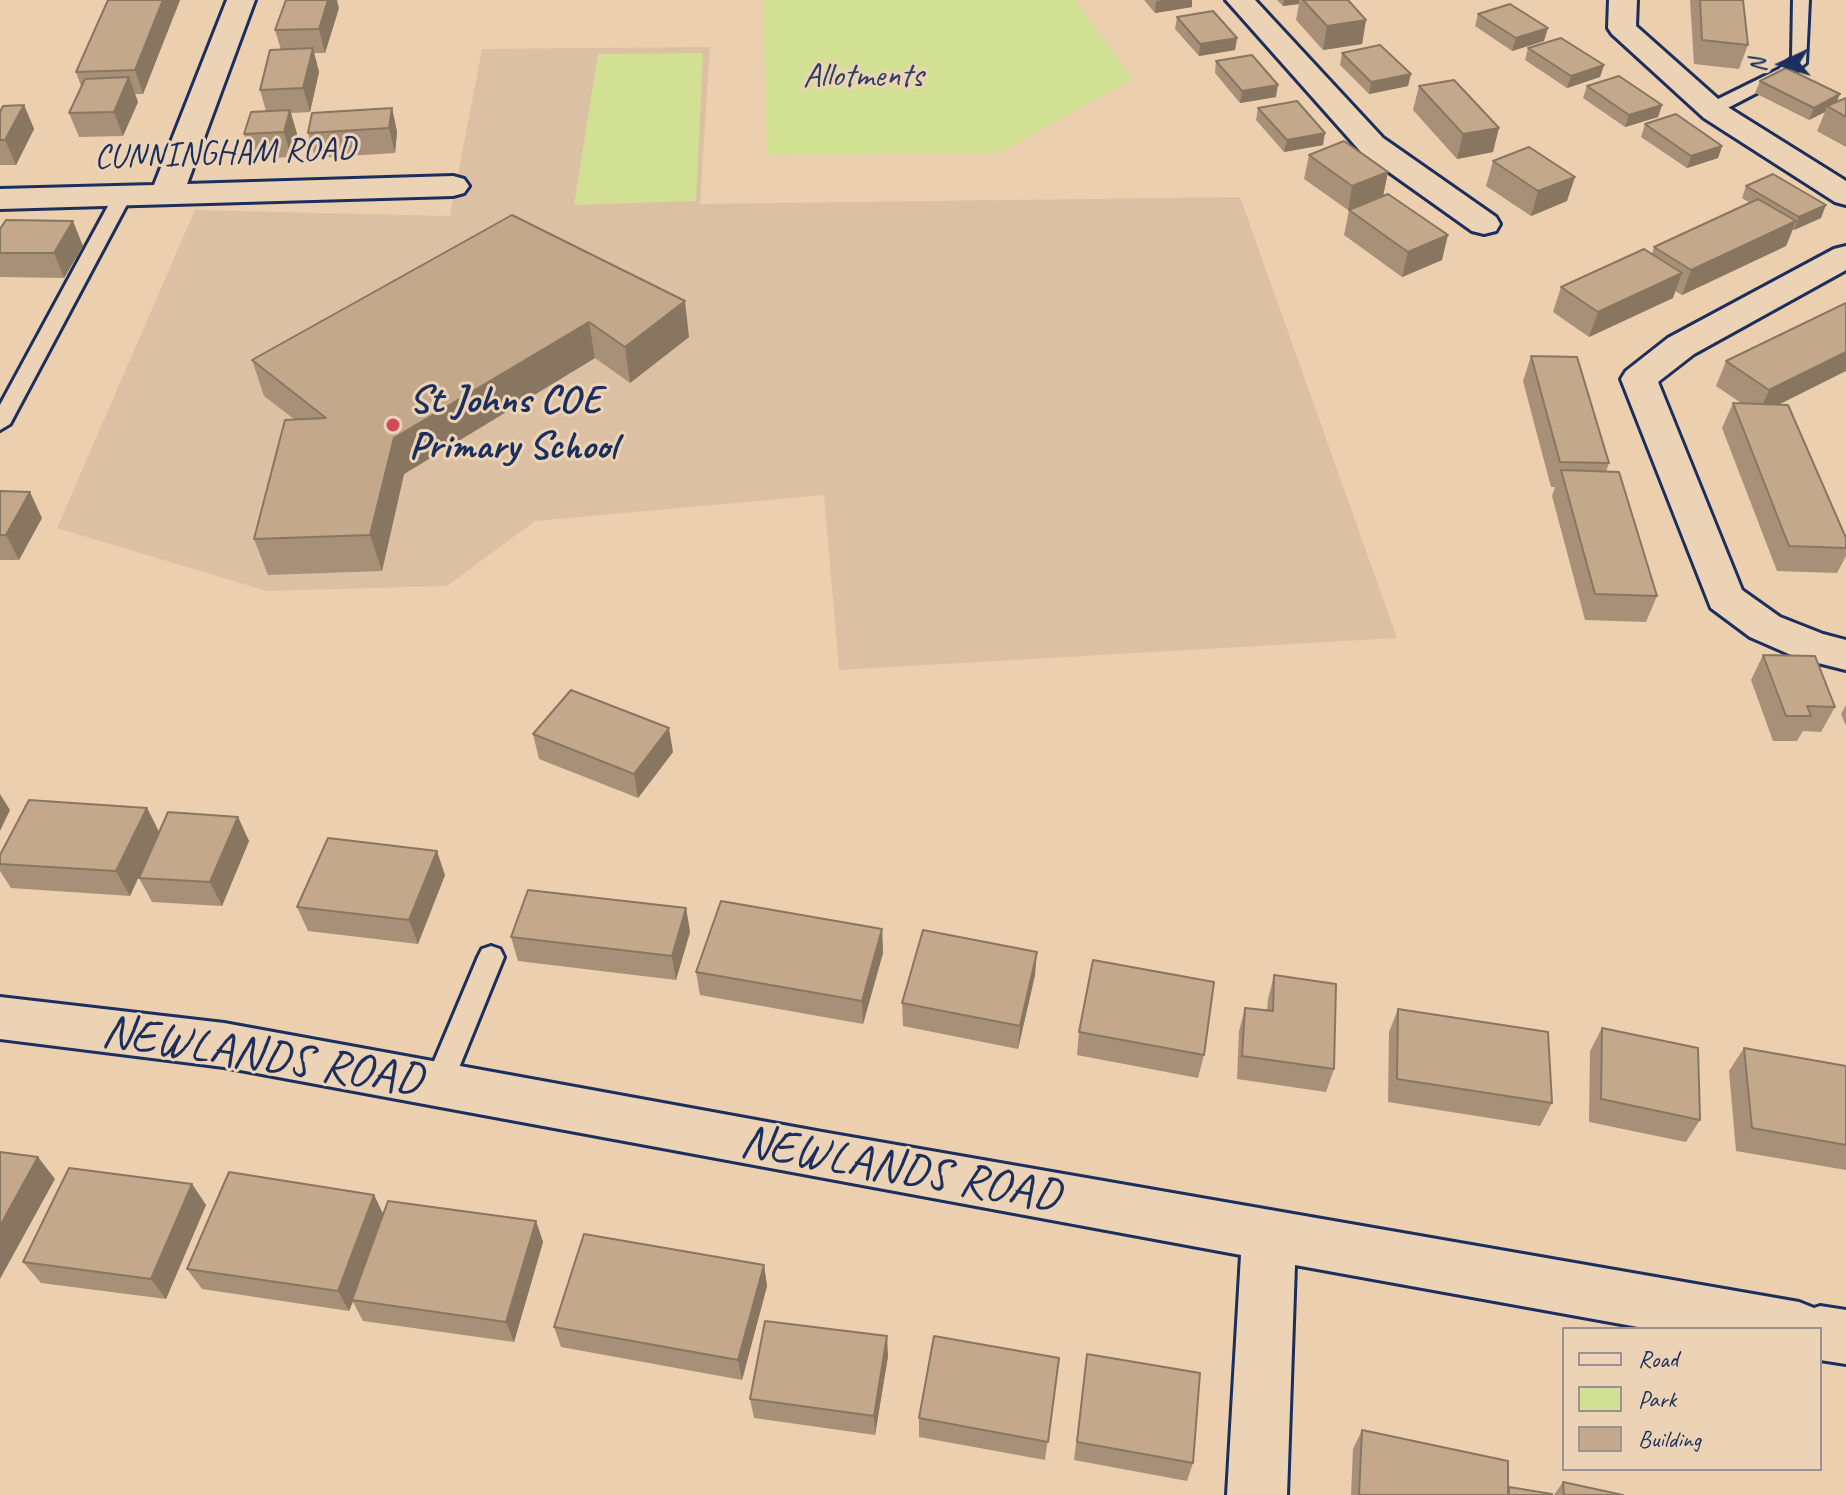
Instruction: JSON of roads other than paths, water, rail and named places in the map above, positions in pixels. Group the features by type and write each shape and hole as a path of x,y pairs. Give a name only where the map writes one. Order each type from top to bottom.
{"street":[{"path":"167,194 241,0"},
{"path":"1240,0 1372,145 1484,224"},
{"path":"1623,0 1622,28 1712,109 1846,195"},
{"name":"CUNNINGHAM ROAD","path":"0,199 453,186"},
{"path":"1846,256 1681,346 1639,379 1725,598 1765,627 1813,647 1846,655"},
{"name":"NEWLANDS ROAD","path":"0,1018 224,1045 1269,1236 1788,1327"},
{"path":"1257,1495 1269,1236"},
{"path":"1822,1333 1846,1337"}],"lane":[{"path":"1712,109 1785,72 1800,60 1801,0"},
{"path":"0,424 123,195"},
{"path":"438,1085 491,957"}],"place":[{"name":"St Johns COE Primary School","path":"393,425"}],"park label":[{"name":"Allotments","path":"863,77"}]}
